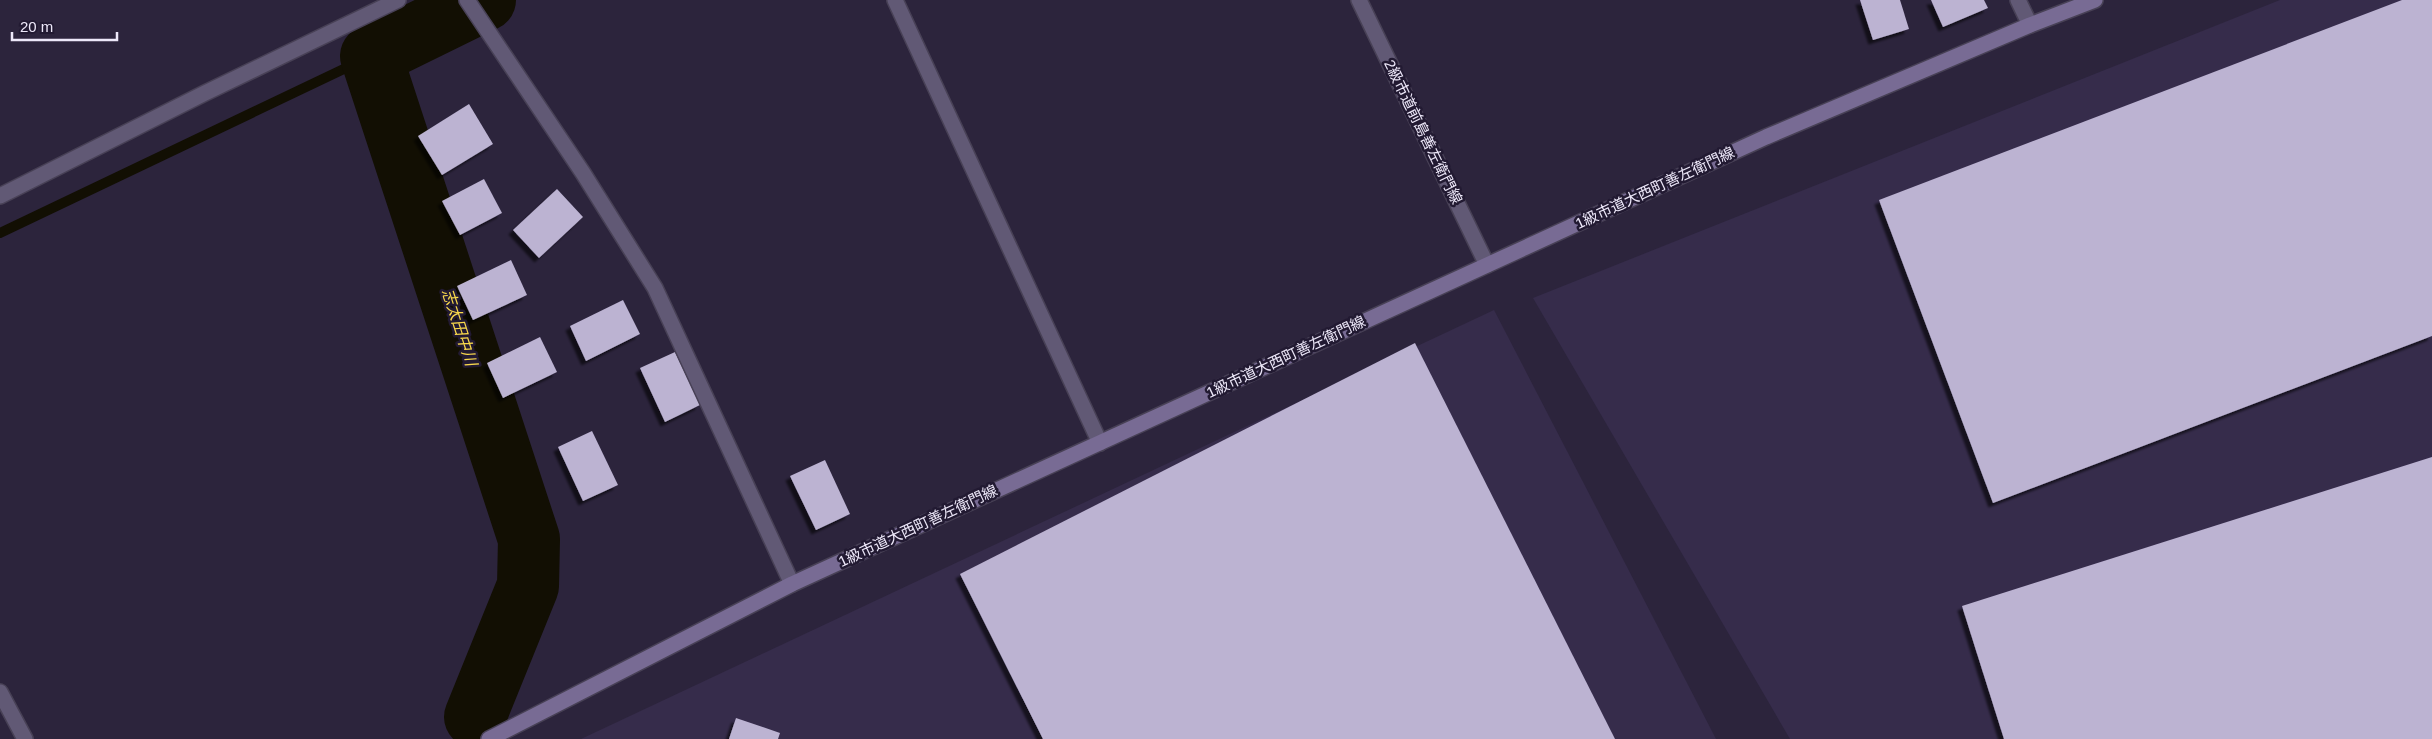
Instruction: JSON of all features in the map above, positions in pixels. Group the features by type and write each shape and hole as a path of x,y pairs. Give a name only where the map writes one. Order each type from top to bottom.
{"street":[{"path":"0,196 205,92 398,0"},
{"path":"467,0 583,173 655,288 792,584"},
{"path":"895,0 1100,443"},
{"name":"2級市道前島善左衛門線","path":"1359,0 1487,265"},
{"path":"2018,0 2030,25"},
{"name":"1級市道大西町善左衛門線","path":"489,739 792,584 1766,137 2030,25 2095,0"},
{"path":"0,692 25,739"}],"shaded area":[{"path":"2280,0 2432,0 2432,739 1790,739 1533,298"},
{"path":"1494,310 1716,739 581,739"}],"building":[{"path":"1860,0 1900,0 1909,29 1873,40"},
{"path":"1931,0 1984,0 1988,8 1943,27"},
{"path":"2402,0 2432,0 2432,336 1993,503 1879,200"},
{"path":"469,104 493,144 442,175 418,136"},
{"path":"484,179 502,213 460,235 442,201"},
{"path":"557,189 583,217 539,258 513,230"},
{"path":"511,260 527,295 473,320 457,286"},
{"path":"623,300 640,334 586,361 570,326"},
{"path":"540,337 557,372 503,398 487,363"},
{"path":"1415,343 1615,739 1043,739 960,574"},
{"path":"675,352 700,405 665,422 640,368"},
{"path":"592,431 618,485 583,501 558,447"},
{"path":"2432,457 2432,739 2004,739 1962,606"},
{"path":"825,460 850,514 816,530 790,476"},
{"path":"736,718 780,733 778,739 729,739"}],"waterway":[{"name":"志太田中川","path":"475,717 528,586 529,539 371,56 485,0"},
{"path":"0,233 371,56"}]}
